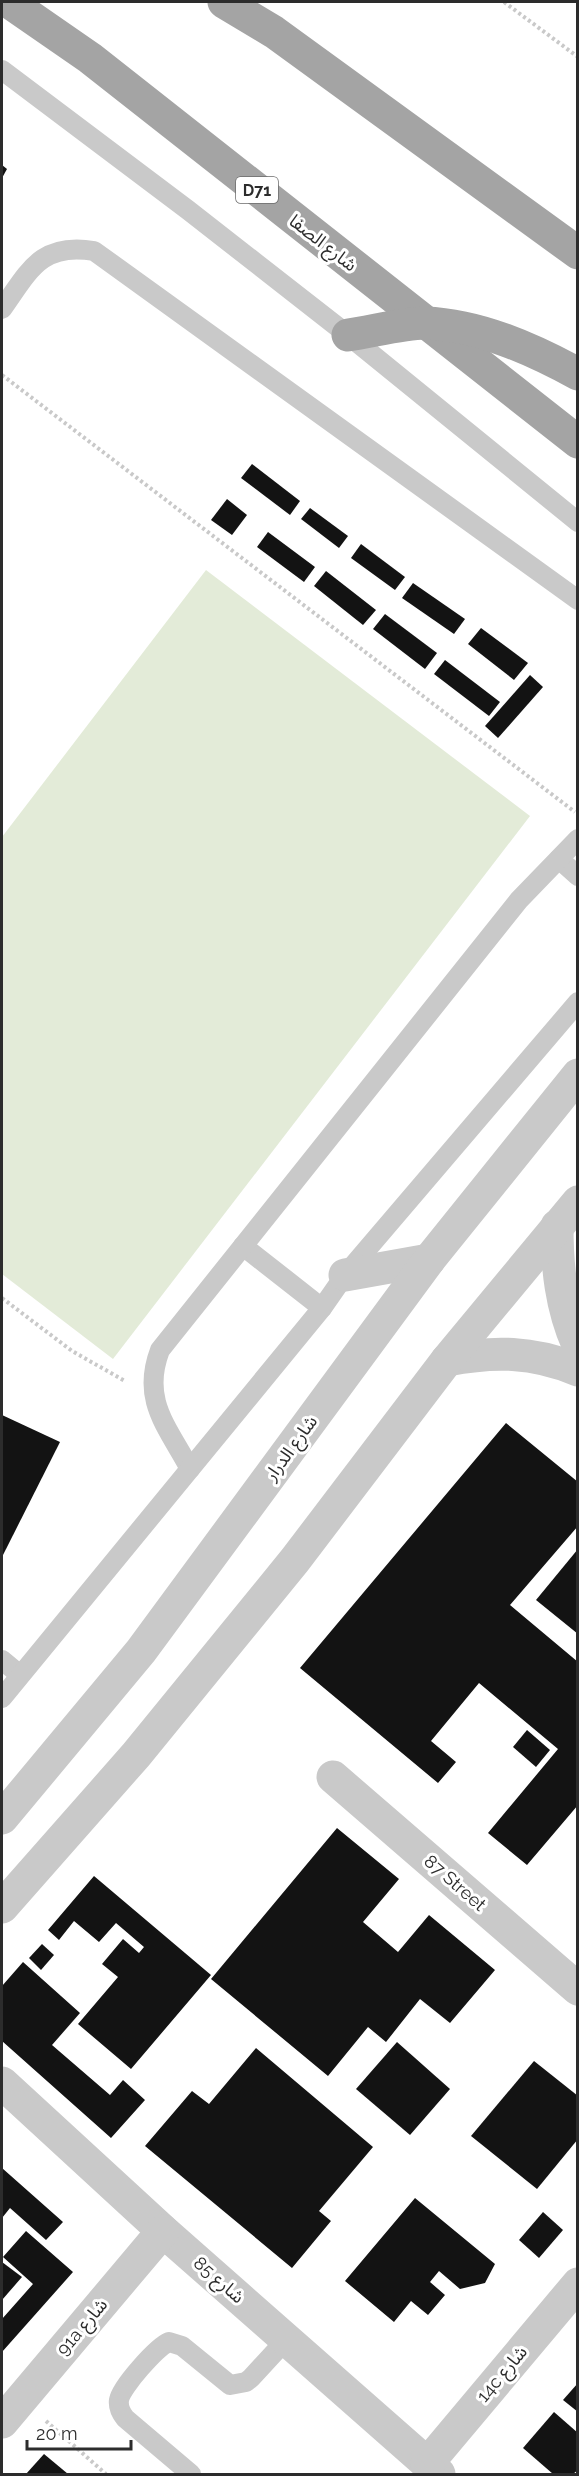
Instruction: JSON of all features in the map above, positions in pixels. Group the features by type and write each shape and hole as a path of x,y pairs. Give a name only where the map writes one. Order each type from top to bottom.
{"main road":[{"name":"شارع الصفا","path":"9,2 90,58 578,442"},
{"path":"224,2 274,32 578,253"},
{"path":"243,2 274,32"},
{"path":"348,335 424,323 468,329 507,341 578,374"},
{"path":"476,360 578,461"}],"street":[{"name":"شارع الدرار","path":"2,1818 141,1651 429,1260 578,1075"},
{"path":"567,1214 557,1265 564,1305 578,1345"},
{"path":"2,1907 136,1755 295,1560 447,1359 567,1214"},
{"path":"345,1275 429,1260"},
{"path":"447,1359 484,1353 522,1354 560,1362 578,1370"},
{"name":"87 Street","path":"333,1776 578,1989"},
{"name":"شارع 85","path":"2,2083 163,2231 433,2469"},
{"name":"91a شارع","path":"11,2411 163,2231"},
{"name":"14c شارع","path":"433,2469 578,2284"}],"lane":[{"path":"2,70 188,210 348,335 578,522"},
{"path":"2,309 38,262 55,251 74,248 94,251 578,600"},
{"path":"190,1469 159,1411 152,1392 153,1370 160,1350 519,900 578,839"},
{"path":"559,859 578,876"},
{"path":"2,1698 322,1308 345,1275 578,1002"},
{"path":"243,1246 322,1308"},
{"path":"2,1660 20,1675"},
{"path":"191,2475 124,2418 119,2400 123,2391 156,2349 169,2342 182,2346 230,2385 246,2382 251,2378 286,2340"}],"path":[{"path":"504,2 578,57"},
{"path":"2,375 578,814"},
{"path":"2,1298 72,1351 113,1376 152,1392"},
{"path":"11,2411 106,2475"}],"green space":[{"path":"206,570 530,816 113,1359 2,1274 2,837"}],"building":[{"path":"2,165 7,169 2,178"},
{"path":"252,464 300,501 290,515 241,478"},
{"path":"227,499 247,515 232,535 211,520"},
{"path":"310,508 348,536 339,548 301,519"},
{"path":"268,532 315,567 304,582 257,547"},
{"path":"361,544 405,577 395,590 351,558"},
{"path":"326,571 376,610 363,625 314,586"},
{"path":"413,583 465,619 454,634 402,598"},
{"path":"385,614 437,653 425,669 373,629"},
{"path":"481,628 528,663 514,680 468,644"},
{"path":"445,660 500,702 489,716 434,674"},
{"path":"530,675 543,687 498,738 485,726"},
{"path":"2,1415 60,1442 2,1557"},
{"path":"506,1423 578,1482 578,1526 510,1605 578,1662 578,1805 527,1865 488,1833 558,1749 479,1683 431,1741 456,1762 438,1783 300,1668"},
{"path":"578,1549 578,1634 536,1600"},
{"path":"527,1730 550,1750 536,1767 513,1747"},
{"path":"337,1828 399,1879 363,1922 398,1952 429,1915 495,1970 450,2023 420,1999 386,2042 368,2027 328,2076 211,1979"},
{"path":"94,1876 211,1975 131,2069 78,2024 118,1977 102,1964 123,1939 139,1953 144,1947 116,1923 99,1942 74,1921 59,1940 48,1930"},
{"path":"42,1944 54,1955 41,1970 29,1958"},
{"path":"23,1962 80,2013 52,2045 110,2095 123,2080 145,2100 111,2138 2,2041 2,1986"},
{"path":"397,2042 450,2089 410,2135 356,2089"},
{"path":"256,2048 373,2147 319,2211 331,2221 292,2268 145,2146 192,2091 209,2104"},
{"path":"534,2061 578,2096 578,2139 537,2189 471,2136"},
{"path":"2,2168 63,2222 46,2240 10,2208 2,2218"},
{"path":"415,2198 495,2264 485,2283 460,2289 439,2271 430,2282 445,2295 428,2315 411,2301 394,2322 345,2281"},
{"path":"543,2212 563,2230 539,2258 519,2240"},
{"path":"26,2231 73,2272 2,2352 2,2319 33,2284 3,2257"},
{"path":"2,2262 22,2277 2,2300"},
{"path":"578,2383 578,2412 563,2400"},
{"path":"554,2412 578,2433 578,2470 573,2474 553,2474 523,2448"},
{"path":"44,2454 68,2474 26,2474"}]}
